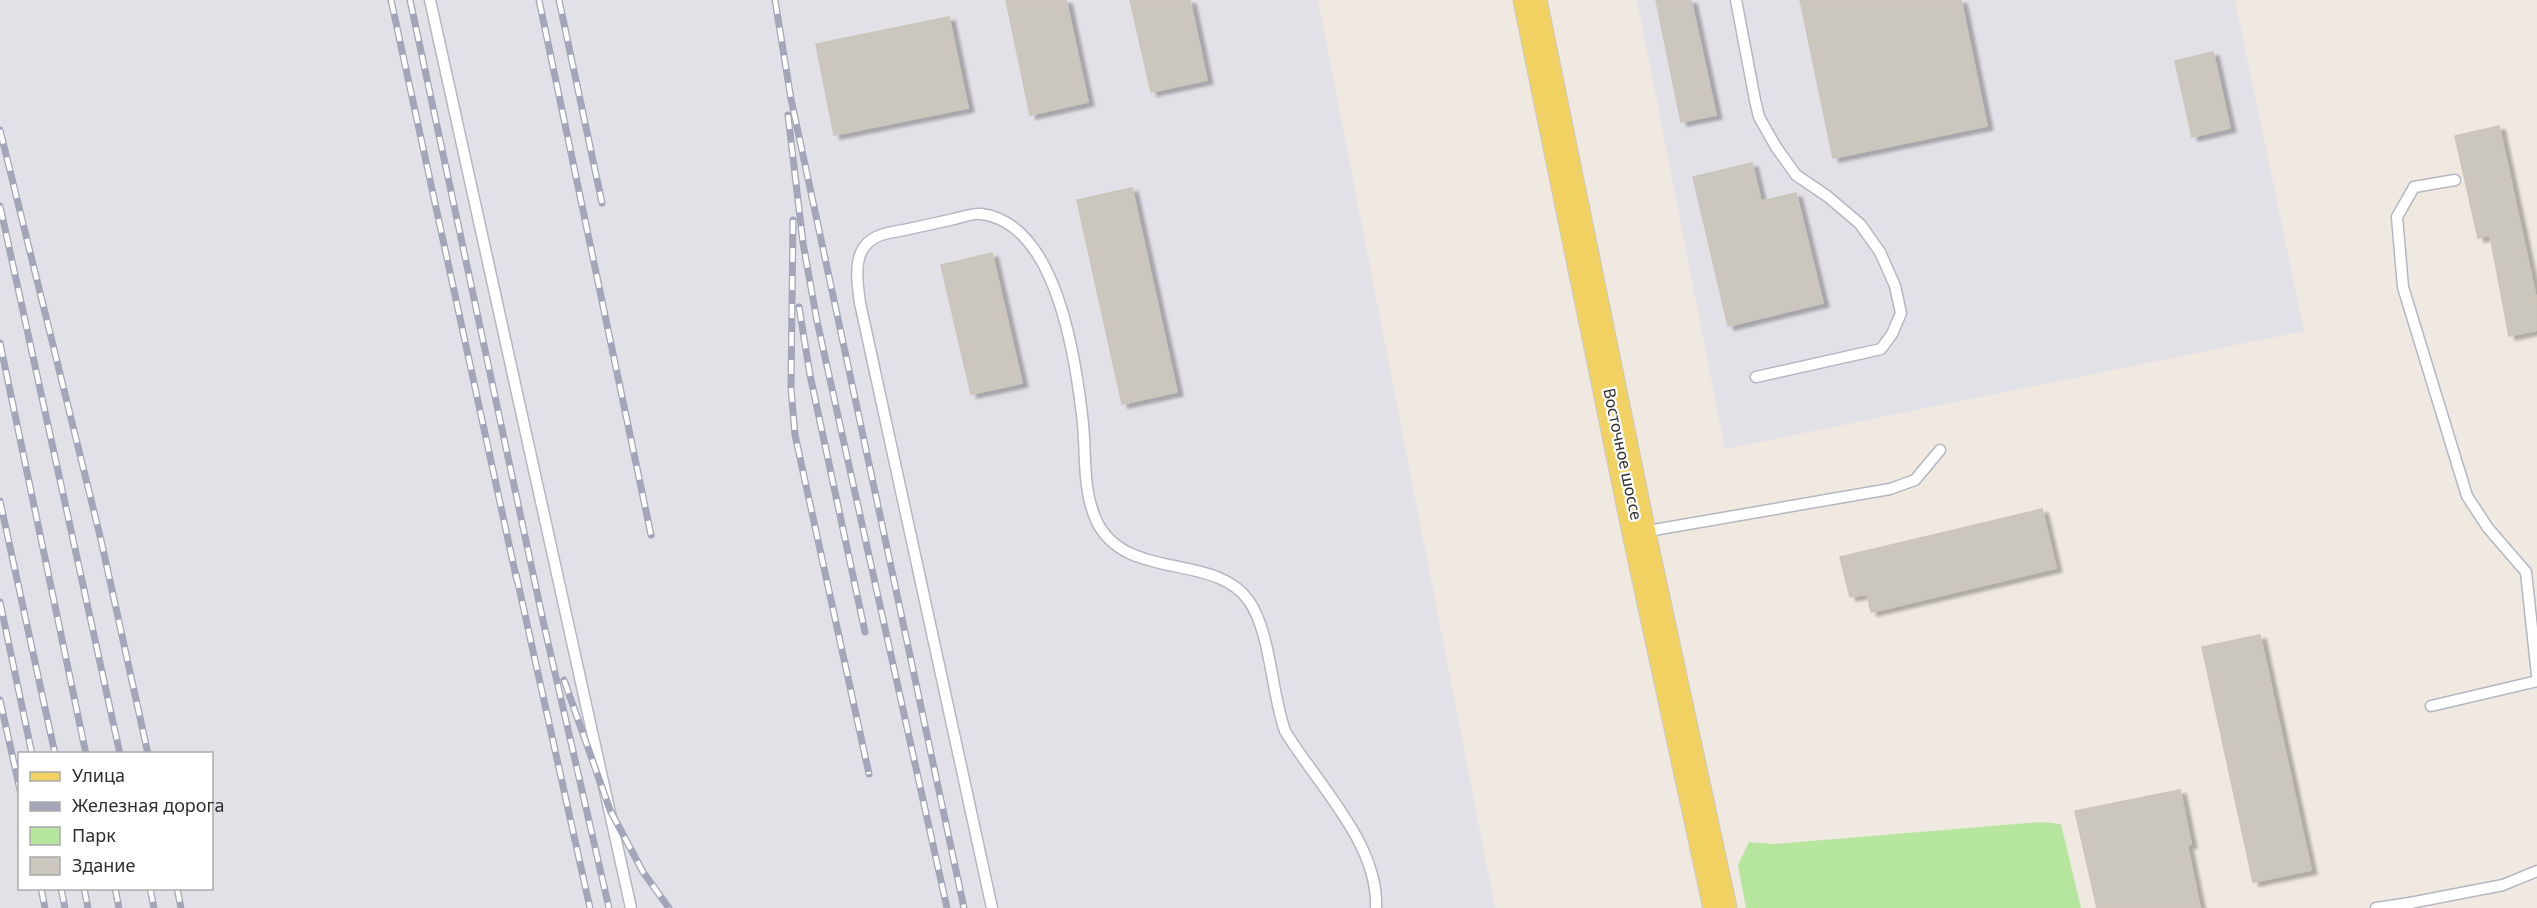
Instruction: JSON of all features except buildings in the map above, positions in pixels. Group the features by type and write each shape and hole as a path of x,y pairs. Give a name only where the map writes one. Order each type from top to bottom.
{"main road":[{"name":"Восточное шоссе","path":"1530,0 1639,532 1720,908"}],"lane":[{"path":"429,0 631,908"},
{"path":"1736,0 1759,117 1776,147 1796,175 1827,196 1860,224 1880,252 1895,286 1901,313 1892,334 1881,349 1756,377"},
{"path":"2456,180 2414,187 2397,217 2403,287 2467,496 2488,528 2526,572 2537,675"},
{"path":"992,908 856,276 858,257 876,236 979,214 1001,219 1019,231 1045,267 1057,296 1075,369 1083,418 1084,465 1089,498 1098,523 1125,552 1149,561 1214,577 1236,586 1248,599 1258,615 1279,715 1285,731 1364,849 1374,876 1376,908"},
{"path":"1639,532 1890,489 1915,480 1940,450"},
{"path":"2431,706 2537,681"},
{"path":"2376,908 2408,905 2503,885 2537,872"}],"shaded area":[{"path":"0,0 1318,0 1495,908 0,908"},
{"path":"1637,0 2235,0 2304,331 1725,449"}],"green space":[{"path":"2041,822 2061,824 2081,908 1746,908 1738,865 1749,842 1774,844"}],"railway":[{"path":"391,0 517,581"},
{"path":"410,0 544,625 609,908"},
{"path":"539,0 651,535"},
{"path":"559,0 602,203"},
{"path":"775,0 791,99 964,908"},
{"path":"788,115 803,243 817,321 947,908"},
{"path":"0,130 101,540 148,752"},
{"path":"0,206 120,752"},
{"path":"793,220 791,388 795,435 869,774"},
{"path":"799,307 810,375 865,632"},
{"path":"0,343 86,752"},
{"path":"0,501 55,752"},
{"path":"516,574 590,908"},
{"path":"0,602 32,752"},
{"path":"564,680 610,810 643,872 669,908"},
{"path":"0,700 18,781"},
{"path":"41,890 45,908"},
{"path":"61,890 65,908"},
{"path":"84,890 88,908"},
{"path":"115,890 119,908"},
{"path":"150,890 154,908"},
{"path":"177,890 181,908"}]}
